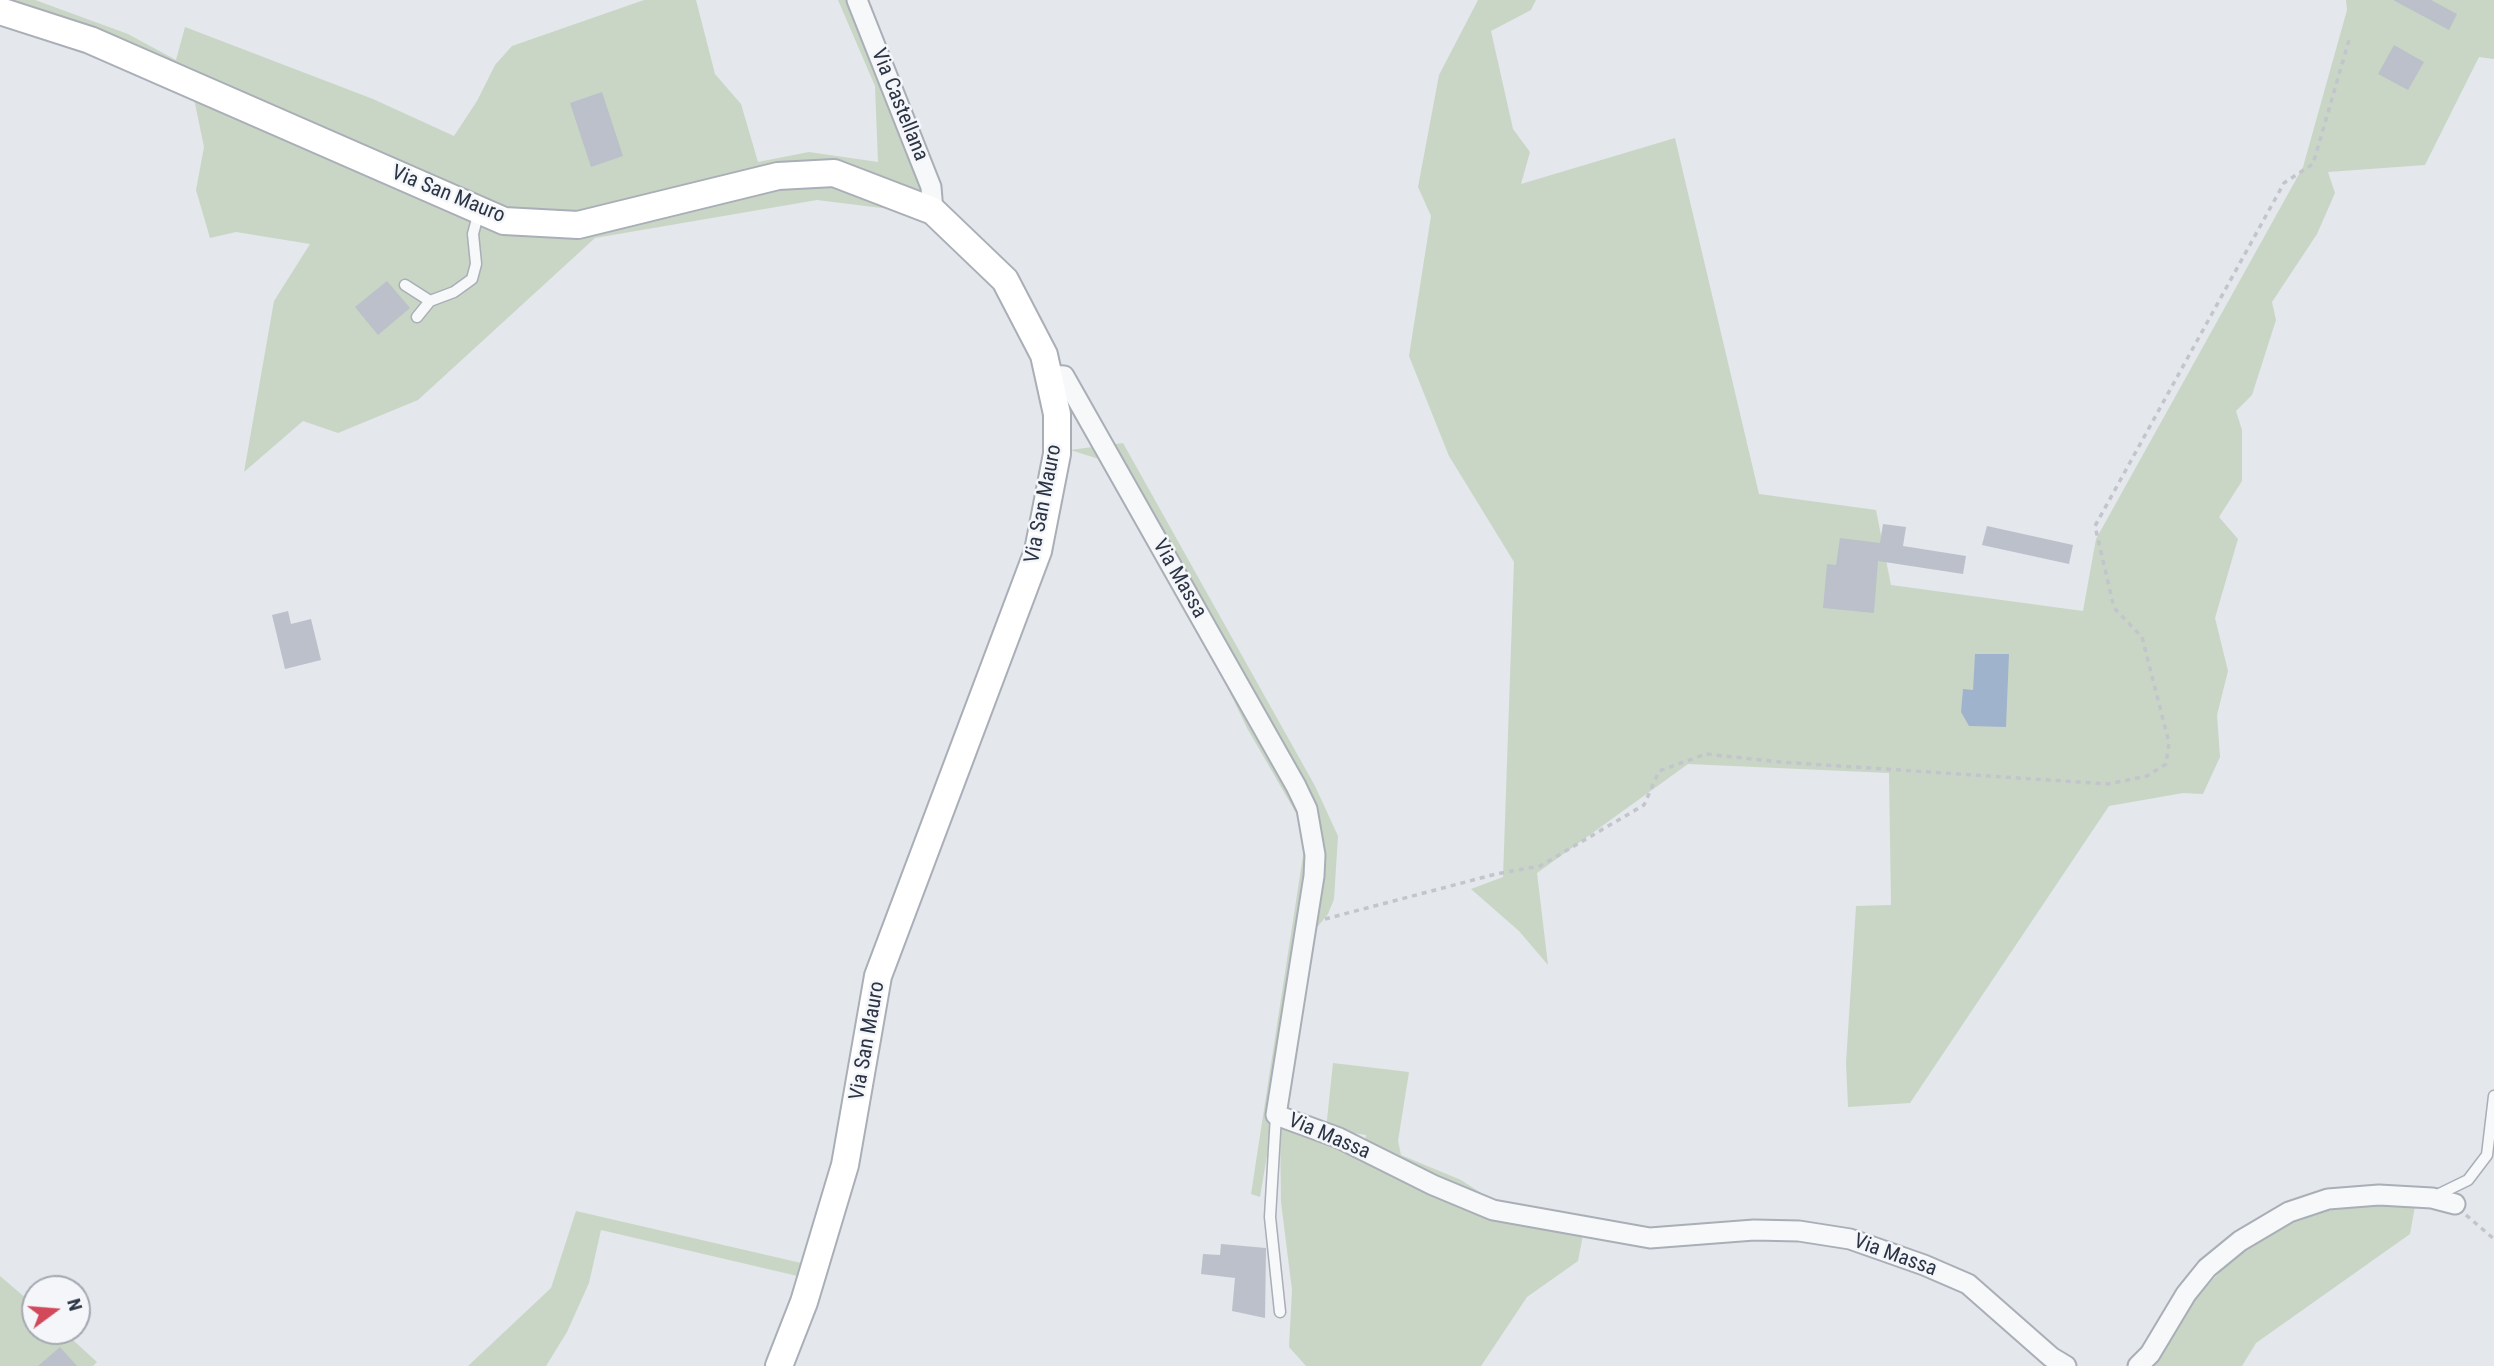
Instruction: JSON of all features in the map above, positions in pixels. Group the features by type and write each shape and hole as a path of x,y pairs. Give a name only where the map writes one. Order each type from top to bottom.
{"main road":[{"name":"Via San Mauro","path":"0,11 90,40 504,221 578,225 778,176 834,173 933,211 1005,280 1044,355 1057,414 1057,454 1038,551 878,976 845,1165 804,1302 779,1366"}],"street":[{"name":"Via Castellana","path":"857,0 931,187 933,211"},
{"name":"Via Massa","path":"1049,375 1064,376 1307,808 1315,855 1307,924 1276,1115 1339,1138 1433,1185 1493,1210 1650,1238 1754,1230 1799,1231 1850,1239 1968,1284 2051,1357 2067,1366"},
{"path":"2138,1366 2150,1354 2186,1294 2207,1268 2240,1241 2289,1212 2328,1199 2379,1195 2432,1198 2455,1204"}],"lane":[{"path":"417,317 430,301 454,292 472,279 476,264 473,234 479,210"},
{"path":"405,285 430,301"},
{"path":"2432,1198 2468,1180 2487,1155 2494,1096"},
{"path":"1276,1115 1270,1217 1280,1312"}],"path":[{"path":"1307,924 1496,874 1540,866 1644,805 1660,771 1706,754 1780,762 2108,784 2147,776 2166,764 2169,743 2142,638 2114,608 2095,526 2284,183 2313,164 2349,40"},
{"path":"2455,1204 2494,1239"}],"green space":[{"path":"0,0 35,0 128,34 176,60 185,27 373,99 454,136 477,101 495,65 512,46 644,0 696,0 715,74 741,104 758,162 809,152 878,162 875,86 838,0 853,0 927,180 922,196 891,179 848,168 570,215 526,213 457,190"},
{"path":"1478,0 1536,0 1531,10 1491,31 1513,129 1530,152 1521,184 1675,138 1759,494 1876,510 1891,585 2083,611 2096,539 2303,167 2347,10 2346,0 2494,0 2494,59 2479,57 2425,165 2328,172 2335,193 2317,234 2272,302 2276,320 2252,395 2236,411 2242,430 2242,481 2219,517 2238,539 2215,618 2228,671 2217,715 2220,757 2203,794 2183,793 2109,806 1910,1103 1848,1107 1846,1063 1856,906 1891,905 1889,773 1688,764 1537,873 1548,965 1519,931 1471,889 1503,877 1514,562 1449,456 1409,356 1431,216 1418,187 1439,75"},
{"path":"192,89 499,225 787,182 843,184 914,212 817,200 595,238 418,400 338,433 303,421 244,472 274,301 310,244 236,232 210,238 196,190 204,147"},
{"path":"1123,443 1315,786 1338,836 1334,899 1328,914 1315,930 1323,839 1310,801 1303,813 1313,857 1302,949 1260,1197 1251,1194 1304,849 1296,813 1247,728 1216,664 1099,459 1070,450"},
{"path":"1333,1063 1409,1072 1398,1141 1401,1155 1461,1180 1498,1204 1493,1206 1365,1146 1366,1135 1326,1129"},
{"path":"1280,1128 1340,1146 1583,1235 1578,1261 1527,1297 1481,1366 1306,1366 1289,1347 1292,1290 1281,1202"},
{"path":"2357,1204 2415,1206 2410,1234 2256,1343 2242,1366 2144,1366 2160,1351 2193,1301 2230,1261 2296,1218"},
{"path":"576,1211 810,1265 806,1278 601,1230 589,1283 567,1332 546,1366 468,1366 551,1288"},
{"path":"0,1276 21,1294 21,1345 78,1345 97,1362 93,1366 0,1366"}],"water":[{"path":"1975,654 2009,654 2006,727 1969,726 1961,712 1963,689 1973,690"}],"building":[{"path":"2393,0 2431,0 2457,14 2449,30"},
{"path":"2394,45 2424,62 2408,90 2378,74"},
{"path":"602,92 623,156 591,167 570,103"},
{"path":"387,281 410,308 378,335 355,307"},
{"path":"1883,524 1906,527 1903,546 1966,556 1963,574 1878,561 1874,613 1823,608 1827,564 1836,565 1840,538 1880,543"},
{"path":"1987,526 2073,545 2069,564 1982,545"},
{"path":"288,611 291,624 311,619 321,660 285,669 272,615"},
{"path":"1221,1244 1266,1248 1265,1318 1232,1311 1235,1278 1201,1274 1203,1254 1220,1255"},
{"path":"60,1347 77,1366 38,1366"}]}
